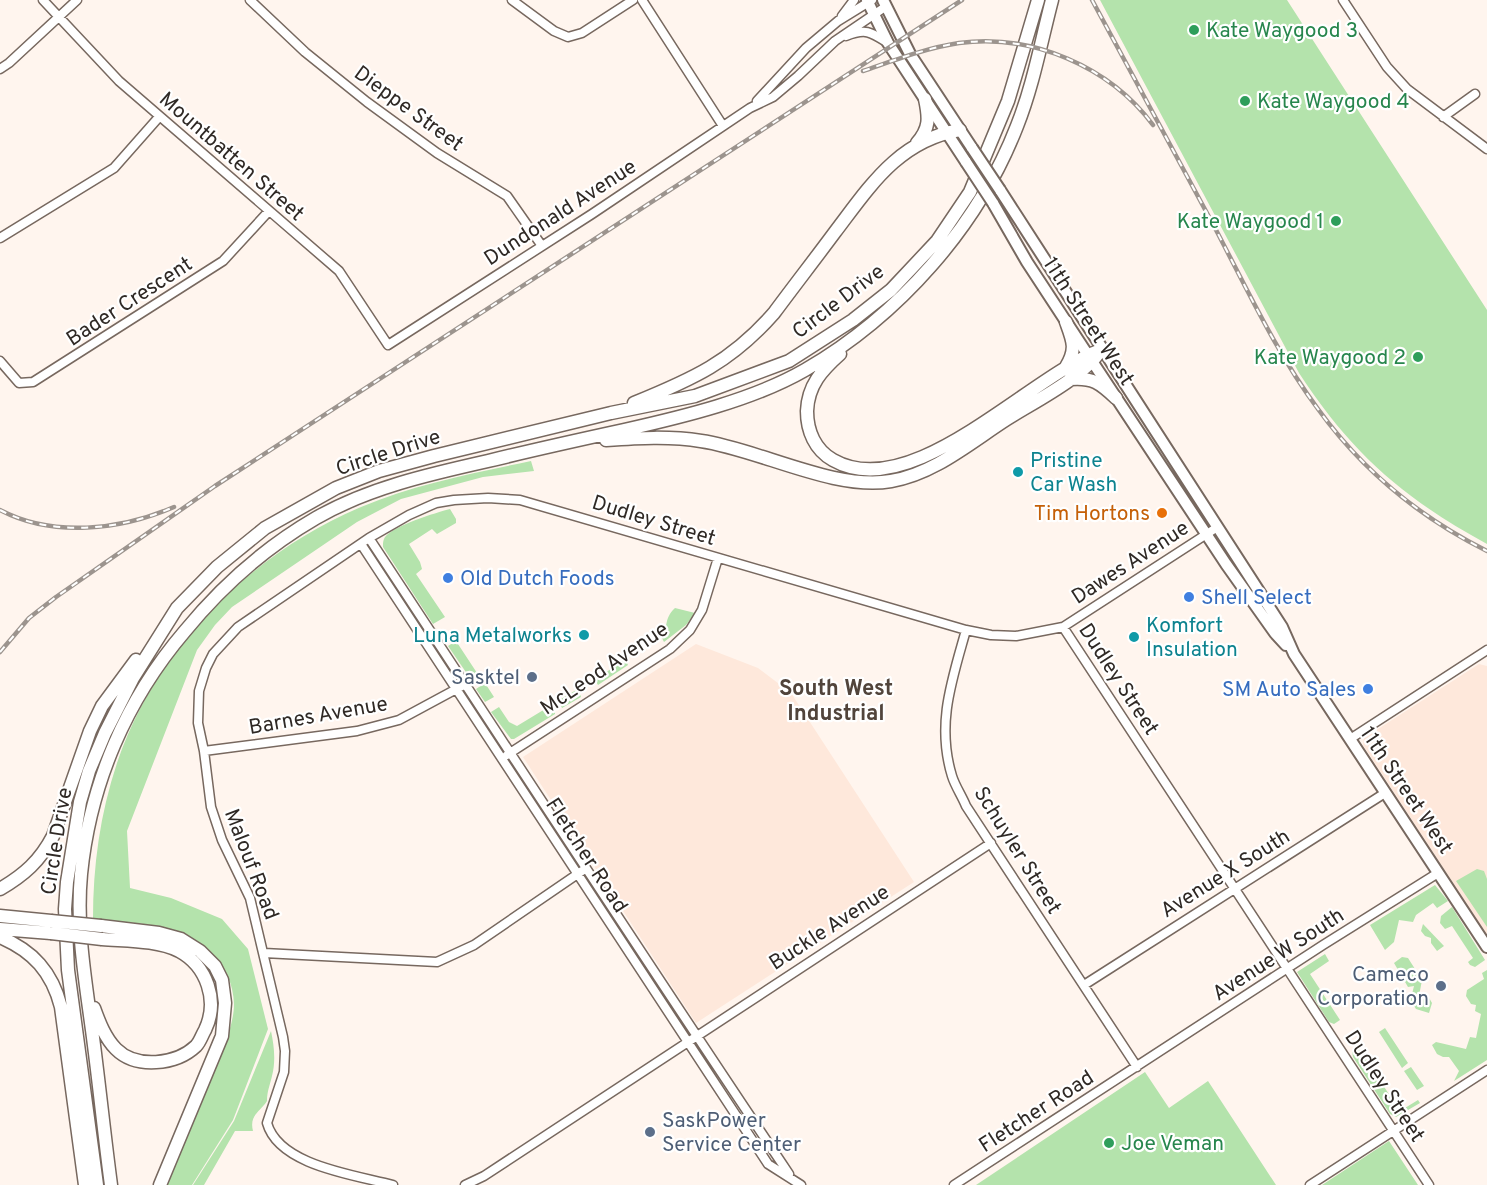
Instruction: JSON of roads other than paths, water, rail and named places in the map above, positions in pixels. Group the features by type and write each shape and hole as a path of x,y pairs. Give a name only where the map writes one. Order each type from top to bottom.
{"highway":[{"name":"Circle Drive","path":"97,1185 68,970 65,909 67,882 80,802 89,771 132,678 177,608 217,567 248,541 302,506 336,488 379,471 611,413 695,396 789,361 853,320 891,290 937,241 970,192 1008,101 1038,0"},
{"name":"Circle Drive","path":"111,1185 83,965 79,916 81,873 94,800 106,764 126,717 160,660 214,598 265,553 316,518 353,500 437,473 680,417 769,388 804,371 842,346 911,287 970,215 1006,152 1022,113 1052,0"},
{"path":"914,147 925,134 930,119 925,99"},
{"path":"611,413 687,381 717,364 758,332 877,177 914,147 947,132 960,130"},
{"path":"878,317 826,366 814,381 808,399 808,426 818,447 834,461 852,468 891,468 918,460 1068,374 1096,381 1116,398"},
{"path":"1066,322 1074,349 1068,374"},
{"path":"572,441 657,437 702,441 845,480 893,481 916,474 953,454 1101,350"},
{"path":"0,889 33,866 47,849 90,730 102,706 177,608"},
{"path":"0,916 51,927 102,932 159,933 181,939 200,951 215,966 222,980 225,1004 222,1036 160,1185"},
{"path":"0,929 51,927"},
{"path":"83,965 99,1023 116,1049 129,1058 150,1062 182,1056 198,1045 207,1025 211,1007 210,988 191,958 165,946 102,932"},
{"path":"0,936 16,943 32,956 56,987 61,1007 85,1185"}],"main road":[{"name":"11th Street West","path":"869,1 873,15 888,43 993,203 1066,322 1206,535 1275,633 1294,654 1487,947"},
{"name":"11th Street West","path":"884,3 910,54 1282,627 1294,654"}],"street":[{"name":"Mountbatten Street","path":"43,0 119,81 339,271 388,345"},
{"path":"0,69 77,0"},
{"name":"Dieppe Street","path":"250,0 305,52 367,102 437,153 507,196 542,246"},
{"path":"512,0 554,31 568,37 582,33 633,0"},
{"path":"642,0 723,126"},
{"name":"Dundonald Avenue","path":"838,21 854,0"},
{"path":"1343,0 1378,54 1407,90 1487,149"},
{"name":"Dundonald Avenue","path":"750,108 772,88 806,48 838,21 869,1"},
{"name":"Dundonald Avenue","path":"388,345 750,108 773,96 835,41 873,15 884,3"},
{"name":"Dundonald Avenue","path":"835,41 865,31 873,33 888,43"},
{"path":"1443,117 1475,94"},
{"path":"0,238 114,168 159,117"},
{"name":"Bader Crescent","path":"0,361 19,383 33,382 223,261 268,212"},
{"name":"Dudley Street","path":"361,544 409,514 436,503 496,498 520,500 966,630 991,635 1016,636 1063,627 1429,1185"},
{"name":"Dawes Avenue","path":"1063,627 1216,528"},
{"name":"Fletcher Road","path":"369,538 461,686 502,758 768,1164 801,1185"},
{"name":"Fletcher Road","path":"361,544 461,686 511,752 695,1036 790,1177"},
{"name":"Malouf Road","path":"361,544 238,627 218,647 206,669 200,691 198,723 211,807 215,822 250,898 285,1051 284,1072 267,1123 272,1136 305,1160 393,1185"},
{"name":"McLeod Avenue","path":"502,758 670,649 690,630 702,610 718,558"},
{"name":"Schuyler Street","path":"966,630 947,697 944,735 952,777 966,806 1137,1067"},
{"path":"1350,739 1487,650"},
{"name":"Barnes Avenue","path":"204,751 357,731 399,720 461,686"},
{"name":"Avenue X South","path":"1084,985 1385,793"},
{"name":"Buckle Avenue","path":"687,1042 991,843"},
{"path":"264,953 437,962 474,945 587,867"},
{"name":"Avenue W South","path":"1137,1067 1438,873"},
{"path":"465,1185 484,1176 687,1042"},
{"name":"Fletcher Road","path":"954,1185 1137,1067"},
{"path":"1310,1185 1487,1070"}],"railway":[{"path":"0,652 29,618 56,597 215,486 962,0"},
{"path":"1092,0 1263,321 1289,366 1318,409 1354,452 1394,491 1439,523 1487,551"},
{"path":"863,71 947,45 987,41 1014,43 1067,58 1092,71 1115,86 1153,125"},
{"path":"0,510 42,525 87,528 132,521 174,507"}],"place":[{"name":"Kate Waygood 3","path":"1194,30"},
{"name":"Kate Waygood 4","path":"1245,101"},
{"name":"Kate Waygood 1","path":"1336,221"},
{"name":"Kate Waygood 2","path":"1418,357"},
{"name":"Pristine Car Wash","path":"1018,472"},
{"name":"Tim Hortons","path":"1162,513"},
{"name":"Old Dutch Foods","path":"448,578"},
{"name":"Shell Select","path":"1189,597"},
{"name":"Luna Metalworks","path":"584,635"},
{"name":"Komfort Insulation","path":"1134,637"},
{"name":"Sasktel","path":"532,677"},
{"name":"SM Auto Sales","path":"1368,689"},
{"name":"Cameco Corporation","path":"1441,986"},
{"name":"SaskPower Service Center","path":"650,1132"},
{"name":"Joe Veman","path":"1109,1143"}],"district":[{"name":"South West Industrial","path":"836,700"}]}
